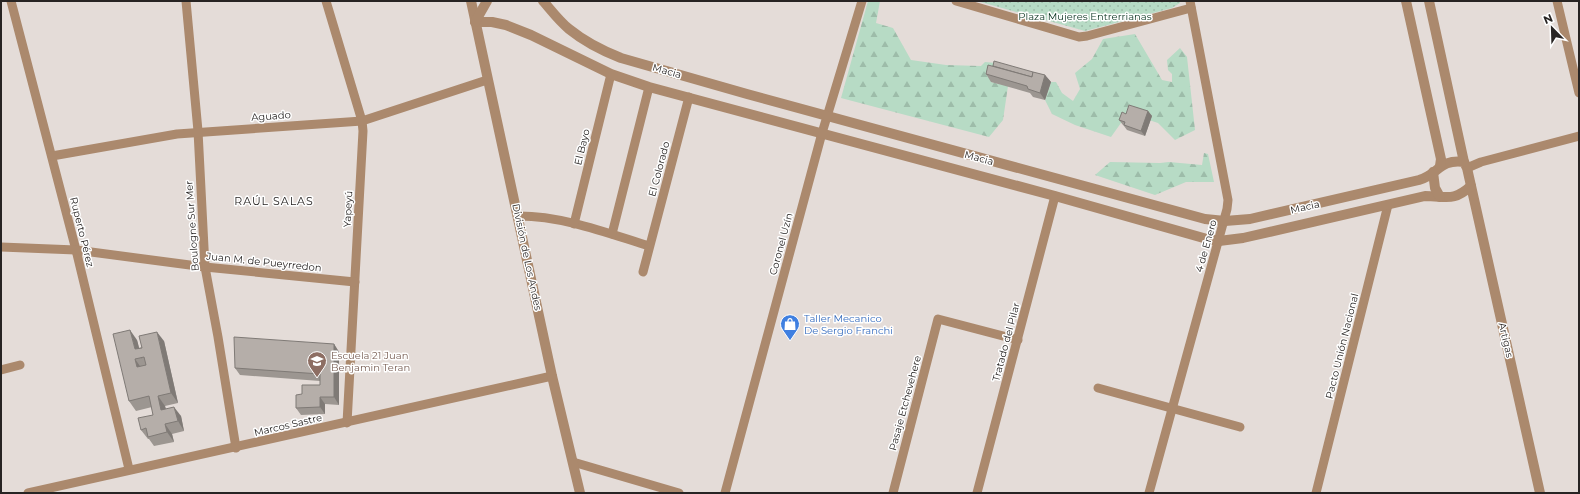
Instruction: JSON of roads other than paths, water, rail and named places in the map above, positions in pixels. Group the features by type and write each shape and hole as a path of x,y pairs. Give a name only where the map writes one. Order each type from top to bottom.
{"street":[{"name":"Ruperto Pérez","path":"11,1 76,250 129,469"},
{"name":"Boulogne Sur Mer","path":"186,1 198,131 205,267 236,448"},
{"name":"Yapeyú","path":"326,1 362,121 363,139 347,422"},
{"name":"División de Los Andes","path":"471,1 519,216 552,376 580,493"},
{"path":"475,22 486,1"},
{"name":"Macia","path":"543,1 568,28 583,39 621,58 1205,219 1225,221 1250,219 1419,180 1426,178 1437,169"},
{"name":"Coronel Uzín","path":"726,493 822,133 862,1"},
{"path":"956,1 1079,37 1087,36 1190,5"},
{"path":"1406,1 1441,159 1437,169 1435,188 1440,197 1459,196 1471,186 1429,1"},
{"path":"1557,1 1579,93"},
{"name":"4 de Enero","path":"1149,493 1225,221 1228,200 1190,5"},
{"name":"Macia","path":"475,22 492,22 506,25 531,35 611,74 649,86 1055,196 1207,239 1219,241 1243,238 1425,196 1440,197"},
{"name":"El Bayo","path":"574,224 611,74"},
{"name":"Aguado","path":"52,156 198,131 362,121 488,80"},
{"path":"612,234 649,86"},
{"name":"El Colorado","path":"643,272 689,97"},
{"path":"1437,169 1456,161 1466,165 1481,162 1579,136"},
{"name":"Artigas","path":"1471,186 1540,493"},
{"name":"Tratado del Pilar","path":"977,493 1055,196"},
{"name":"Pacto Unión Nacional","path":"1316,493 1388,205"},
{"path":"519,216 537,216 574,224 649,246"},
{"name":"Juan M. de Pueyrredon","path":"1,247 76,250 205,267 355,282"},
{"name":"Pasaje Etchevehere","path":"893,493 938,319 1018,340"},
{"path":"1,370 20,365"},
{"name":"Marcos Sastre","path":"28,493 129,469 236,448 552,376"},
{"path":"1098,388 1172,407 1240,427"},
{"path":"573,462 679,493"}],"place":[{"name":"Taller Mecanico De Sergio Franchi","path":"790,341"},
{"name":"Escuela 21 Juan Benjamin Teran","path":"317,378"}],"district":[{"name":"RAÚL SALAS","path":"274,201"}],"park label":[{"name":"Plaza Mujeres Entrerrianas","path":"1085,16"}]}
